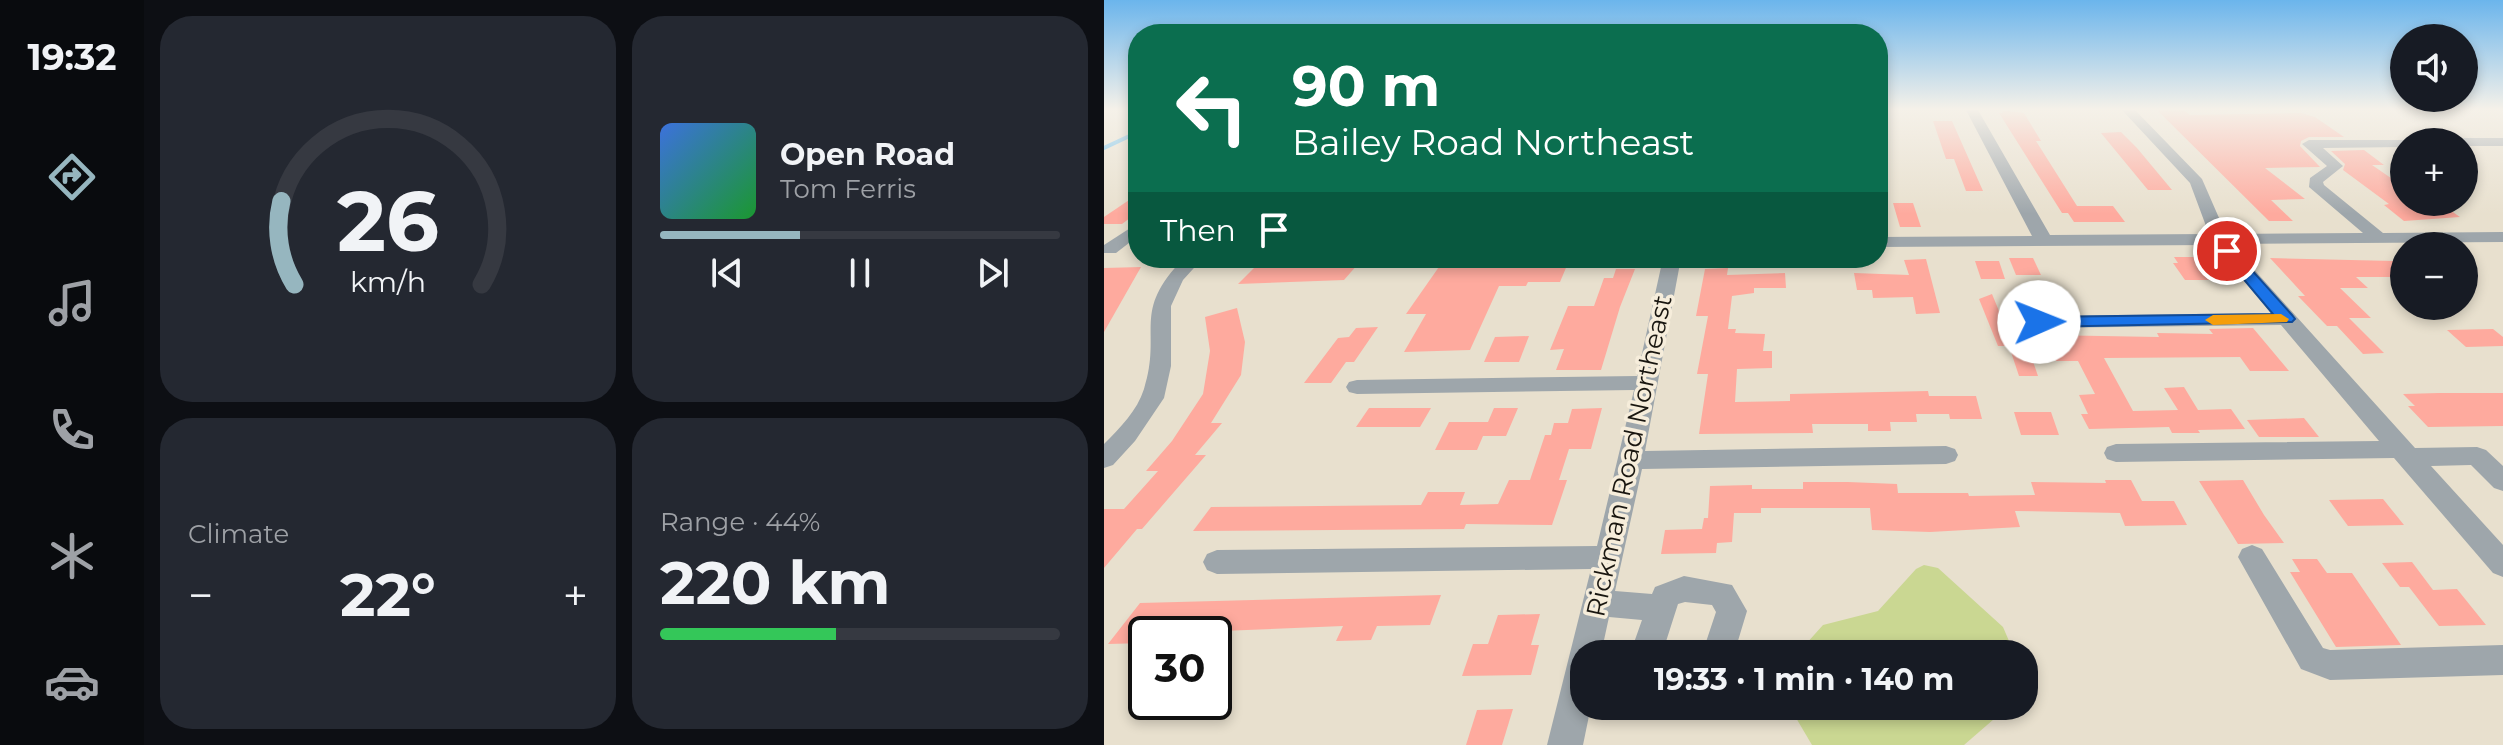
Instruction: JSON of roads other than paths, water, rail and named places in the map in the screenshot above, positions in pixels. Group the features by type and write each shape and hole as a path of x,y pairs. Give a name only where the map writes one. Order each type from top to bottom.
{"street":[{"path":"1991,145 2044,241"},
{"path":"2161,145 2197,182 2219,239 2406,453 2493,542 2503,565"},
{"path":"2310,145 2336,166 2315,181 2317,187 2378,237"},
{"path":"1107,249 1128,235"},
{"path":"1888,242 2503,237"},
{"path":"1107,249 1128,249"},
{"path":"1104,459 1146,409 1155,391 1163,349 1157,311 1162,293 1184,268"},
{"name":"Rickman Road Northeast","path":"1589,640 1631,460 1670,268"},
{"path":"2039,322 2286,319"},
{"path":"1357,387 1646,383"},
{"path":"2116,453 2406,453 2477,456 2503,481"},
{"path":"1631,460 1946,455"},
{"path":"1217,562 1607,557"},
{"path":"2252,557 2312,659 2330,665 2503,660"},
{"path":"1650,640 1666,596 1684,589 1721,594 1732,611 1723,640"},
{"path":"1597,603 1660,608"},
{"name":"Rickman Road Northeast","path":"1565,745 1571,720"}],"waterway":[{"path":"1104,148 1111,145"}]}
